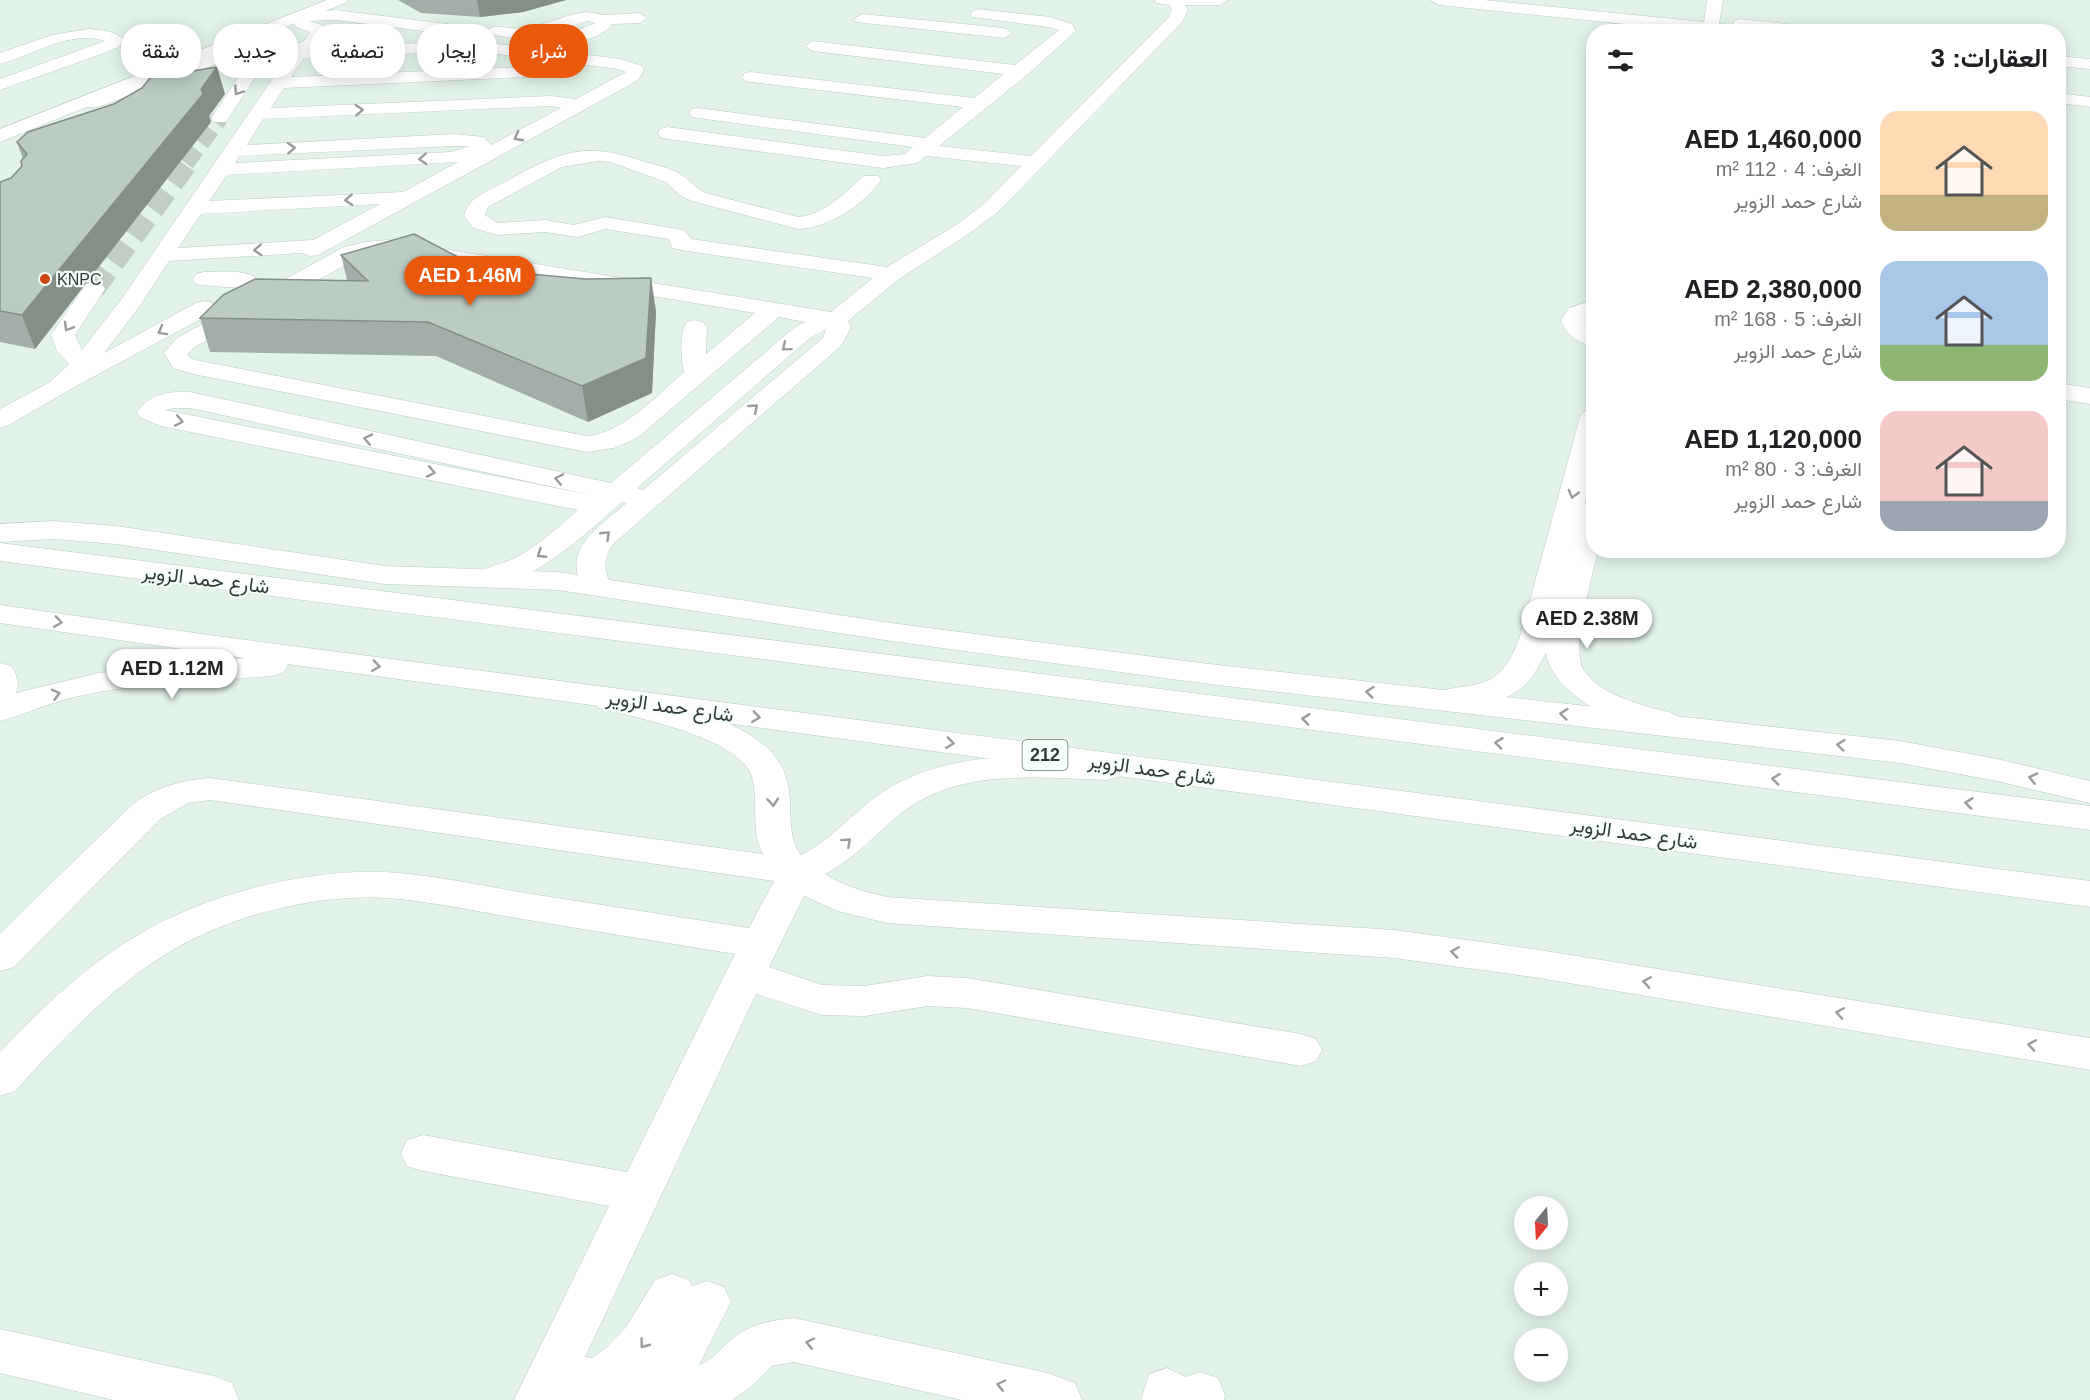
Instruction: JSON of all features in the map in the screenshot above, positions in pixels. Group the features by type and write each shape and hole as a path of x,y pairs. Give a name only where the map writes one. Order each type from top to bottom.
{"main road":[{"path":"666,133 883,162 910,159 1066,34 1068,29 1057,23 978,14 998,0"},
{"path":"1162,0 1220,0"},
{"path":"490,578 539,556 802,333 818,324 836,320 891,274 978,218 1176,19 1180,10 1176,0"},
{"path":"1439,0 1679,24"},
{"path":"1711,24 1715,0"},
{"path":"0,136 334,3"},
{"path":"334,3 330,10 342,13 509,33"},
{"path":"1689,24 1692,8"},
{"path":"289,24 302,15"},
{"path":"76,372 131,302 279,80 314,42 318,32 302,15"},
{"path":"201,46 302,15 335,15 509,33"},
{"path":"559,24 568,19 588,17 603,23 635,20"},
{"path":"881,37 860,27 1059,39"},
{"path":"0,59 72,36 100,35 116,40 101,49 0,85"},
{"path":"279,80 449,46 479,47 633,67"},
{"path":"813,46 1021,71"},
{"path":"1017,53 1040,55"},
{"path":"46,118 213,58"},
{"path":"2066,62 2090,64"},
{"path":"279,80 633,67"},
{"path":"633,67 636,73 620,83 316,246 265,281 185,343 176,353 179,362 218,372 587,444 605,442 622,436 774,309"},
{"path":"220,118 252,70 279,80 557,116"},
{"path":"85,84 121,71"},
{"path":"0,122 121,71"},
{"path":"751,77 980,104"},
{"path":"279,80 562,85"},
{"path":"279,80 578,105"},
{"path":"585,84 620,83"},
{"path":"977,85 1000,88"},
{"path":"2066,99 2090,102"},
{"path":"698,113 1035,162"},
{"path":"929,123 952,126"},
{"path":"0,130 23,127"},
{"path":"221,169 451,158 472,154 483,146 477,141 454,140 233,151"},
{"path":"871,180 824,219 798,223 692,195 674,178 613,158 580,156 562,160 488,199 477,207 474,216 483,224 512,230 541,226 577,231 595,224 616,225 677,234 680,236 680,243 687,245 891,274"},
{"path":"849,177 893,183"},
{"path":"208,188 403,178 438,180"},
{"path":"194,208 407,196"},
{"path":"316,224 362,221"},
{"path":"179,231 202,230"},
{"path":"163,255 316,246"},
{"path":"0,420 76,372 98,367 212,304 265,281 352,252 381,246 836,320"},
{"path":"204,279 265,281 351,277"},
{"path":"76,372 63,335 94,289"},
{"path":"131,302 164,306 212,304"},
{"path":"1586,310 1577,313 1573,320 1575,327 1586,334"},
{"path":"597,586 589,570 594,548 833,341 839,327 836,320"},
{"path":"695,327 694,361 697,374"},
{"path":"218,372 174,400 201,403 607,499 648,499"},
{"path":"2066,392 2090,396"},
{"path":"1442,700 1478,696 1502,688 1521,672 1537,633 1586,444"},
{"path":"0,532 86,532 386,575 420,578 490,578 597,586 898,633 1209,674 1900,752 1987,768 2090,792"},
{"path":"1586,540 1564,637 1562,654 1565,666 1582,687 1616,707 1662,722 1702,730"},
{"name":"شارع حمد الزوير","path":"0,552 2090,818"},
{"name":"شارع حمد الزوير","path":"0,614 336,661 2090,894"},
{"path":"0,711 60,692 116,680 336,661"},
{"path":"0,673 2,688 0,693"},
{"path":"592,695 703,728 729,738 757,756 771,782 773,829 783,859 812,885 847,902 887,910 1404,946 1533,963 2090,1054"},
{"path":"0,957 146,812 159,802 175,795 199,790 798,872 821,861 840,848 896,799 930,781 963,774 1026,768 1163,771"},
{"path":"731,1382 729,1374 713,1384 695,1390 619,1383 546,1387 753,959 798,872"},
{"path":"0,1079 55,1021 90,989 150,945 220,912 327,887 365,885 399,886 753,959 802,995 822,1000 865,1001 927,991 968,993 1301,1050"},
{"path":"423,1153 639,1193"},
{"path":"619,1383 658,1375 674,1361 682,1350 690,1298"},
{"path":"731,1382 759,1346 776,1340 794,1340 1048,1396 1057,1400"},
{"path":"0,1351 214,1400"}],"building":[{"name":"KNPC","path":"213,68 213,72 201,89 203,94 22,315 0,311 0,182 11,178 22,166 21,161 27,154 17,142 28,132 114,104 142,88 150,78 201,78 201,70"},
{"path":"414,234 458,257 498,271 585,279 651,278 646,358 582,386 428,322 200,318 223,295 255,279 368,281 341,255"}],"tunnel":[{"path":"186,163 220,118"},
{"path":"94,289 188,162"}],"place":[{"name":"KNPC","path":"45,279"}]}
